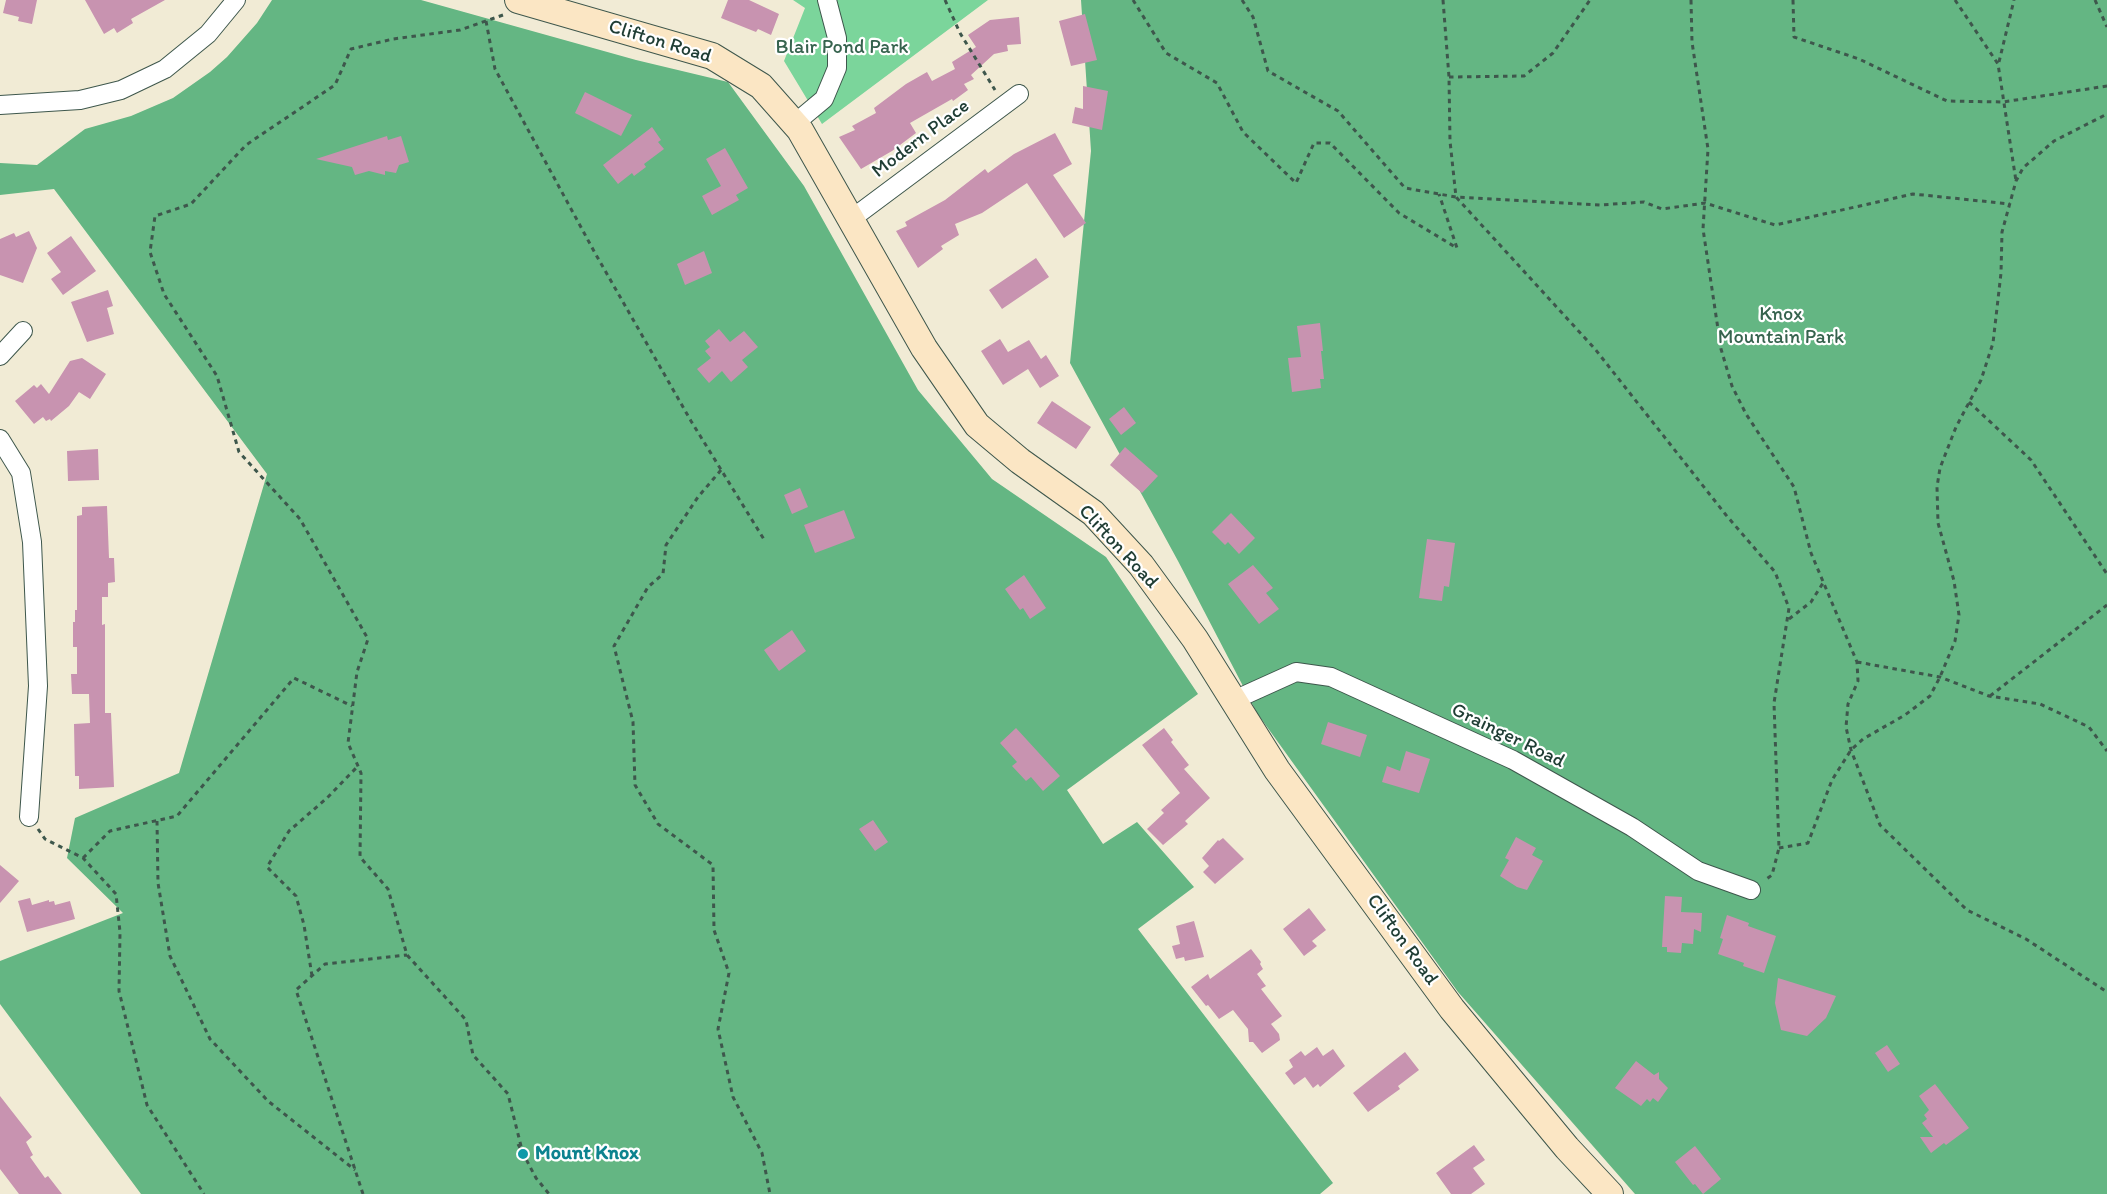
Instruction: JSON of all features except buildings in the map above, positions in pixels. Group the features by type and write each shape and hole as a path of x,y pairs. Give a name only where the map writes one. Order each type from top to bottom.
{"main road":[{"name":"Clifton Road","path":"525,2 712,56 761,86 800,130 924,348 976,425 1020,461 1093,513 1141,565 1195,639 1277,770 1452,1009 1567,1148 1610,1194"}],"street":[{"path":"0,105 80,100 121,90 165,69 208,34 236,0"},
{"path":"794,124 824,99 837,68 837,38 827,0"},
{"name":"Modern Place","path":"850,220 1011,100"},
{"path":"0,356 23,331"},
{"path":"0,439 21,473 32,542 38,686 29,817"},
{"name":"Grainger Road","path":"1234,700 1296,672 1330,677 1513,760 1632,827 1698,870 1751,890"}],"path":[{"path":"945,0 960,33 1011,100"},
{"path":"1133,0 1166,53 1217,82 1244,132 1296,183 1314,143 1330,143 1398,213 1457,248 1439,194"},
{"path":"1242,0 1253,17 1268,71 1338,111 1406,188 1456,197 1600,205 1644,202 1662,209 1705,203 1775,225 1913,194 2010,204"},
{"path":"1443,0 1449,77 1449,141 1456,197 1595,350 1726,515 1775,572 1789,608 1774,703 1779,848 1772,876 1751,890"},
{"path":"1449,77 1524,76 1553,53 1590,0"},
{"path":"1793,0 1794,37 1859,59 1947,101 2003,102 2107,86"},
{"path":"1955,0 1998,64"},
{"path":"2014,0 1998,64 2016,181"},
{"path":"2095,0 2107,27"},
{"path":"1691,1 1692,42 1708,149 1703,229 1721,349 1732,386 1746,414 1794,487 1811,553 1857,662 1858,681 1848,704 1846,726 1851,750 1880,825 1967,910 2026,939 2107,993"},
{"path":"524,1154 508,1094 473,1055 466,1020 407,955 388,889 360,857 361,773 348,743 357,672 368,639 300,519 239,452 217,376 164,294 150,252 154,216 191,204 246,145 335,85 351,49 393,39 460,30 486,21 525,2"},
{"path":"486,21 495,69 595,253 721,470 765,541"},
{"path":"1779,848 1808,843 1832,780 1851,750 1863,739 1905,715 1930,696 1941,677 1955,641 1959,615 1954,581 1938,523 1937,487 1940,468 1956,427 1981,380 1992,343 2001,273 2002,232 2016,181 2023,168 2054,141 2107,114"},
{"path":"1969,402 2031,460 2107,574"},
{"path":"721,470 698,497 666,545 663,574 648,587 614,646 633,722 635,786 658,824 713,865 714,930 729,973 718,1029 733,1096 762,1153 770,1194"},
{"path":"1787,620 1811,602 1823,582"},
{"path":"1989,696 2107,605"},
{"path":"1857,662 1941,677 1989,696 2040,704 2088,727 2107,751"},
{"path":"83,858 110,831 177,816 294,678 353,706"},
{"path":"312,976 304,925 296,896 267,867 289,831 327,798 358,766"},
{"path":"29,817 45,839 83,858 116,894 120,932 119,991 147,1106 204,1194"},
{"path":"157,820 158,883 170,956 210,1039 268,1101 355,1170"},
{"path":"363,1194 296,990 325,964 407,955"},
{"path":"518,1144 536,1178 549,1194"}],"green space":[{"path":"272,0 421,0 636,60 728,82 804,186 918,390 992,479 1106,557 1198,694 1067,790 1103,844 1137,822 1194,887 1138,929 1333,1183 1320,1194 141,1194 0,1004 0,961 123,913 67,858 75,818 179,773 267,474 54,189 0,195 0,163 37,165 85,129 131,116 173,98 227,57 257,23"},
{"name":"Blair Pond Park","path":"793,0 988,0 822,124 784,61 805,8"},
{"name":"Knox Mountain Park","path":"1081,0 2107,0 2107,1194 1635,1194 1458,992 1257,713 1178,561 1070,363 1091,151"}],"place":[{"name":"Mount Knox","path":"523,1154"}]}
